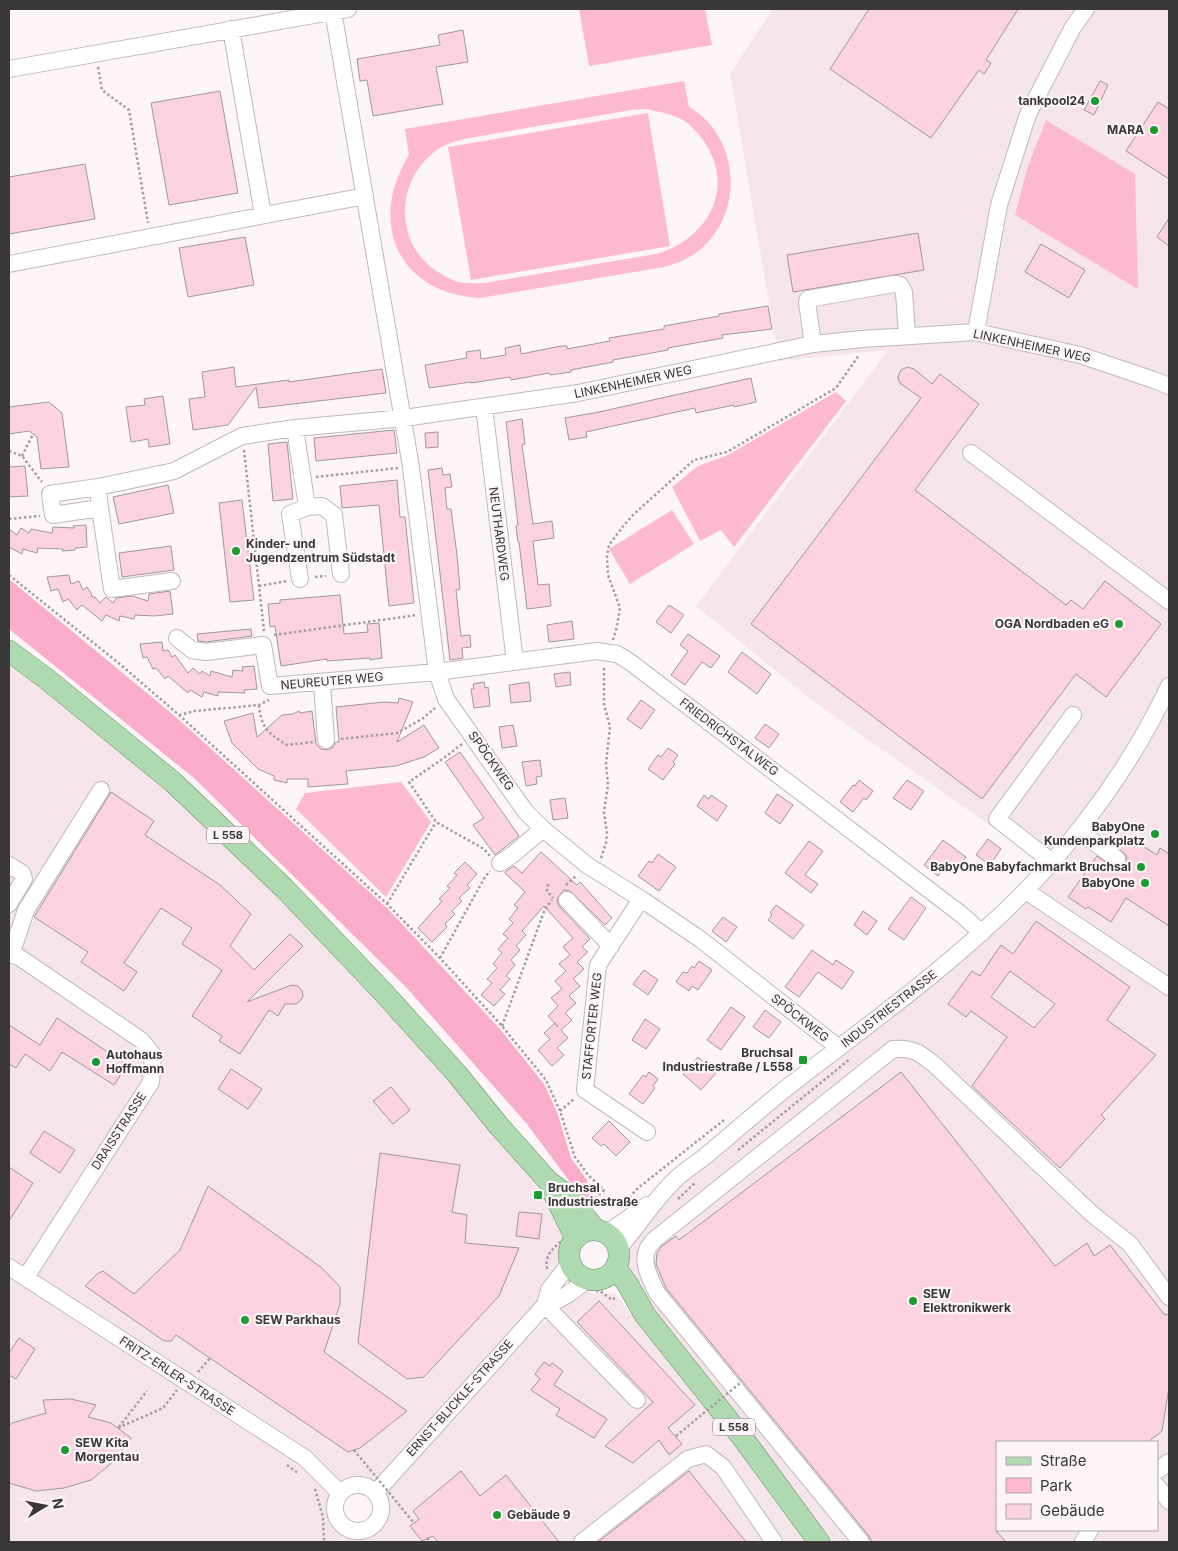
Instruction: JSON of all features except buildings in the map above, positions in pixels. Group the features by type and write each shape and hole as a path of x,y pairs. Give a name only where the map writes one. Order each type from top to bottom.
{"main road":[{"name":"L 558","path":"9,651 48,680 173,782 284,888 398,1008 457,1074 548,1182 567,1195 604,1256 645,1315 745,1441 819,1542"},
{"name":"L 558","path":"548,1182 575,1237"},
{"path":"570,1263 568,1254 570,1246 575,1237 587,1230 604,1256"},
{"name":"L 558","path":"570,1263 580,1276 604,1256"}],"street":[{"path":"976,332 999,205 1028,114 1073,27 1086,9"},
{"path":"9,69 340,10"},
{"name":"SPÖCKWEG","path":"340,10 365,196 404,418 437,672 446,699 526,811 543,829 591,867 700,939 839,1048"},
{"path":"231,29 263,215"},
{"path":"9,264 365,196"},
{"path":"812,344 808,299 894,284 900,285 904,292 907,335"},
{"name":"LINKENHEIMER WEG","path":"53,515 50,494 98,487 174,471 242,436 295,428 404,418 578,394 812,344 907,335 976,332 1080,355 1169,386"},
{"name":"NEUTHARDWEG","path":"484,407 515,662"},
{"path":"295,428 307,508"},
{"path":"971,453 1169,601"},
{"path":"98,487 112,589 172,581"},
{"path":"300,579 290,514 307,508 322,506 334,515 341,574"},
{"path":"53,515 100,508"},
{"name":"NEUREUTER WEG","path":"177,638 192,650 206,652 264,645 270,686 437,672"},
{"name":"FRIEDRICHSTALWEG","path":"437,672 597,651 617,654 962,915 982,933"},
{"path":"322,683 326,740"},
{"name":"INDUSTRIESTRASSE","path":"604,1256 633,1232 655,1199 679,1176 745,1121 943,966 982,933 1026,891 1080,829 1103,799 1168,693"},
{"path":"1052,862 997,819 1073,715"},
{"path":"10,954 26,910 101,790"},
{"path":"498,864 543,829"},
{"path":"1080,829 1091,840 1117,859"},
{"path":"9,865 22,873 24,879 9,904"},
{"path":"1026,891 1169,987"},
{"path":"560,896 611,946"},
{"name":"STAFFORTER WEG","path":"641,899 598,965 585,1090 647,1132"},
{"name":"DRAISSTRASSE","path":"10,954 19,957 140,1040 153,1055 151,1082 26,1277"},
{"path":"861,1542 657,1293 648,1274 646,1261 646,1251 654,1240 893,1049 905,1048 919,1052 937,1066 1092,1214 1130,1244 1166,1285"},
{"name":"ERNST-BLICKLE-STRASSE","path":"545,1305 570,1295 604,1256"},
{"name":"ERNST-BLICKLE-STRASSE","path":"376,1492 545,1305 549,1290 570,1263"},
{"name":"FRITZ-ERLER-STRASSE","path":"9,1267 305,1458 340,1493"},
{"path":"545,1305 637,1400"},
{"path":"582,1542 688,1459 706,1454 723,1467 774,1542"},
{"path":"1158,1470 1169,1462"},
{"path":"359,1484 376,1492 382,1509 373,1535 360,1532 345,1536 335,1512 336,1502 340,1493 349,1487 359,1484"},
{"path":"1158,1487 1169,1501"},
{"path":"1083,1542 1089,1531"}],"path":[{"path":"96,53 102,90 129,110 151,237"},
{"path":"502,1026 545,909 601,859 606,843 604,812 608,785 606,764 610,728 604,704 603,667 610,653 620,608 608,575 607,556 609,545 634,514 694,460 727,452 836,388 861,351 862,339"},
{"path":"22,456 33,434"},
{"path":"242,436 265,636 429,613"},
{"path":"9,451 22,456 34,470"},
{"path":"302,479 411,467"},
{"path":"9,520 53,515"},
{"path":"9,575 121,665 179,715 387,904 440,958 502,1026 546,1080 560,1111 575,1157 588,1176 604,1190 587,1206"},
{"path":"179,715 195,711 259,705 269,701 270,686"},
{"path":"259,705 261,721 274,737 287,746 397,733 422,719 446,699"},
{"path":"440,958 485,877 498,864 484,849 436,822 409,782 444,758 472,735"},
{"path":"387,904 436,822"},
{"path":"548,884 547,891 560,896"},
{"path":"560,1111 585,1090"},
{"path":"147,1391 118,1428 162,1408 188,1374 194,1378 210,1358"},
{"path":"676,1436 740,1383"},
{"path":"354,1450 414,1523"},
{"path":"313,1484 323,1517 324,1542"},
{"path":"427,1538 431,1542"}],"shaded area":[{"path":"773,9 1169,9 1169,1542 826,1542 612,1276 619,1260 618,1239 796,1080 1047,868 1018,845 813,701 696,606 888,350 779,361 730,74"},
{"path":"9,579 177,718 387,908 500,1029 544,1084 557,1112 571,1158 587,1180 590,1197 584,1201 527,1124 405,986 194,778 9,629"},
{"path":"9,660 48,680 284,888 578,1228 565,1252 570,1277 377,1489 370,1484 359,1481 339,1489 334,1503 334,1516 345,1529 340,1542 9,1542"},
{"path":"583,1289 594,1294 614,1293 777,1490 813,1542 344,1542 348,1533 358,1534 374,1528 384,1511 378,1490 475,1383"}],"green space":[{"path":"579,9 705,9 712,45 589,66"},
{"path":"684,81 689,107 706,120 718,136 726,154 730,174 730,194 725,214 716,232 698,252 674,264 480,298 452,293 428,283 410,269 398,250 391,229 391,205 397,180 409,155 405,129","holes":["646,109 677,117 690,125 705,143 716,169 718,185 715,201 699,228 687,239 672,248 656,254 485,283 458,282 441,274 419,255 411,241 406,226 407,194 412,179 421,165 440,148 464,139"]},
{"path":"648,113 670,246 471,280 448,147"},
{"path":"1046,120 1135,174 1138,289 1015,215 1028,166"},
{"path":"836,392 846,401 734,547 721,530 700,541 672,487 698,466 728,455"},
{"path":"672,510 694,544 630,584 609,549"},
{"path":"401,782 431,822 386,897 296,809 305,793"}],"place":[{"name":"tankpool24","path":"1095,101"},
{"name":"MARA","path":"1154,130"},
{"name":"Kinder- und Jugendzentrum Südstadt","path":"236,551"},
{"name":"OGA Nordbaden eG","path":"1119,624"},
{"name":"BabyOne Kundenparkplatz","path":"1155,834"},
{"name":"BabyOne Babyfachmarkt Bruchsal","path":"1141,867"},
{"name":"BabyOne","path":"1145,883"},
{"name":"Bruchsal Industriestraße / L558","path":"803,1060"},
{"name":"Autohaus Hoffmann","path":"96,1062"},
{"name":"Bruchsal Industriestraße","path":"538,1195"},
{"name":"SEW Elektronikwerk","path":"913,1301"},
{"name":"SEW Parkhaus","path":"245,1320"},
{"name":"SEW Kita Morgentau","path":"65,1450"},
{"name":"Gebäude 9","path":"497,1515"}]}
